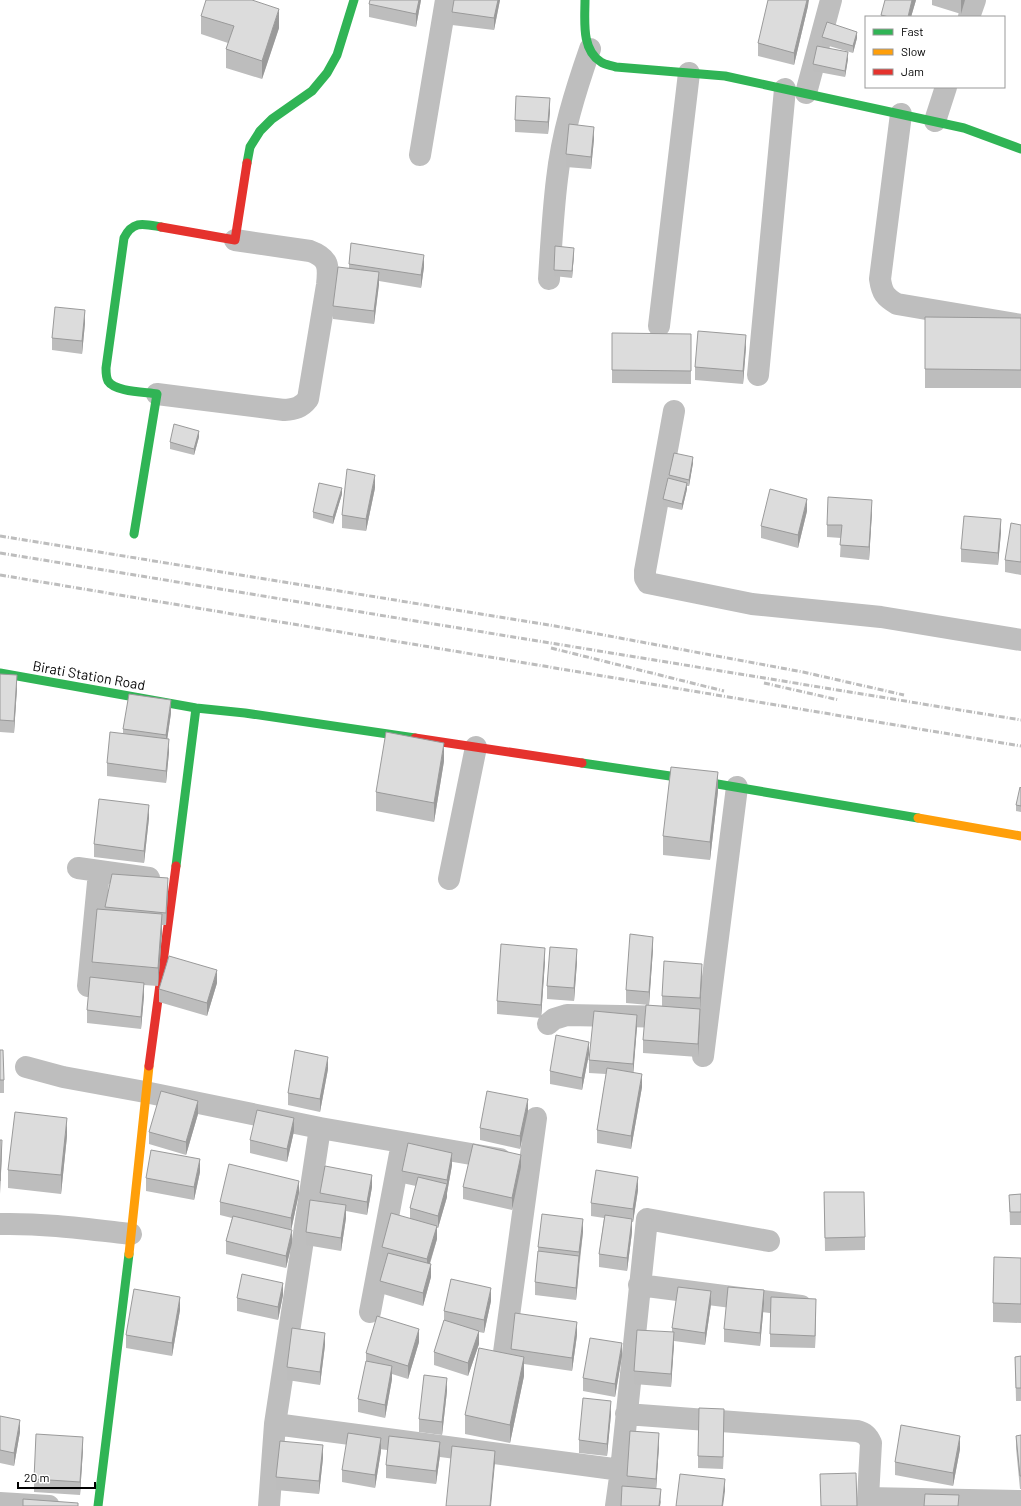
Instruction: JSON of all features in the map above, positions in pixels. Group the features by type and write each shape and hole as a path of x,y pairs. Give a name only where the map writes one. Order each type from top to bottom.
{"street":[{"path":"235,240 250,147 260,131 272,118 312,91 327,73 337,55 354,0"},
{"path":"420,155 446,0"},
{"path":"585,0 585,31 590,49 600,62 616,67 725,76 964,128 1021,149"},
{"path":"806,93 831,0"},
{"path":"969,16 975,0"},
{"path":"549,279 557,178 563,141 572,101 590,49"},
{"path":"659,326 689,73"},
{"path":"935,121 946,88"},
{"path":"758,375 784,89"},
{"path":"901,114 880,279 881,289 888,299 897,304 1021,325"},
{"path":"135,224 143,224 310,251 320,255 326,262 328,285 308,399 303,406 295,409 284,410 157,394 117,387 110,382 106,376 124,238 129,228 135,224"},
{"path":"134,534 157,394"},
{"path":"674,411 645,571 645,578 648,583 752,604 881,617 1021,640"},
{"name":"Birati Station Road","path":"0,673 196,708 246,713 662,774 1021,836"},
{"path":"98,1506 131,1234 145,1092 196,708"},
{"path":"449,879 476,747"},
{"path":"703,1056 737,787"},
{"path":"78,868 174,882"},
{"path":"88,986 99,872"},
{"path":"548,1024 560,1016 568,1015 707,1018"},
{"path":"26,1067 63,1077 145,1092 320,1128 529,1164"},
{"path":"502,1367 536,1118"},
{"path":"269,1506 275,1424 320,1128"},
{"path":"370,1312 402,1143"},
{"path":"616,1506 647,1219 769,1241"},
{"path":"0,1224 56,1226 131,1234"},
{"path":"639,1285 812,1307"},
{"path":"626,1414 857,1431 863,1433 868,1437 871,1443 868,1502 1021,1501"},
{"path":"275,1424 621,1470"},
{"path":"0,1503 49,1506"}],"building":[{"path":"206,0 252,0 279,9 262,61 226,49 234,26 201,16"},
{"path":"370,0 419,0 416,14 369,4"},
{"path":"454,0 498,0 494,18 452,12"},
{"path":"768,0 807,0 794,53 758,43"},
{"path":"885,0 912,0 908,16 881,15"},
{"path":"827,22 857,32 853,46 822,37"},
{"path":"817,46 848,52 845,71 813,64"},
{"path":"516,96 550,98 548,122 515,120"},
{"path":"569,124 594,127 591,157 566,154"},
{"path":"351,243 424,255 421,275 349,264"},
{"path":"555,246 574,248 572,271 554,270"},
{"path":"338,267 379,272 374,311 333,306"},
{"path":"55,307 85,310 82,341 52,338"},
{"path":"925,317 1021,318 1021,370 925,369"},
{"path":"698,331 746,335 743,371 695,367"},
{"path":"612,333 691,334 691,371 612,370"},
{"path":"174,424 199,431 194,449 170,442"},
{"path":"674,453 693,457 689,480 669,475"},
{"path":"347,469 375,475 366,519 342,515"},
{"path":"668,478 687,483 682,504 663,499"},
{"path":"319,483 342,488 333,517 313,512"},
{"path":"770,489 807,499 798,535 761,526"},
{"path":"828,497 872,500 869,547 840,545 842,525 827,525"},
{"path":"964,516 1001,519 998,553 961,549"},
{"path":"1011,523 1021,525 1021,562 1005,560"},
{"path":"0,674 17,675 14,721 0,720"},
{"path":"129,694 171,700 166,735 123,729"},
{"path":"110,732 169,739 166,771 107,763"},
{"path":"386,732 444,743 434,803 376,792"},
{"path":"671,767 718,772 710,842 663,836"},
{"path":"1020,787 1021,788 1021,806 1016,805"},
{"path":"99,799 149,805 144,851 94,844"},
{"path":"112,874 168,878 166,913 105,907"},
{"path":"97,909 162,914 158,968 92,962"},
{"path":"630,934 653,937 649,992 626,990"},
{"path":"501,944 545,948 541,1005 497,1001"},
{"path":"550,947 577,949 574,988 547,986"},
{"path":"169,956 217,970 207,1003 159,989"},
{"path":"664,961 702,964 700,998 662,996"},
{"path":"90,977 144,983 141,1017 87,1010"},
{"path":"646,1005 700,1009 698,1044 643,1040"},
{"path":"594,1011 637,1015 633,1064 589,1060"},
{"path":"556,1035 589,1042 582,1078 550,1071"},
{"path":"0,1050 3,1050 4,1080 0,1080"},
{"path":"295,1050 328,1057 320,1099 288,1093"},
{"path":"607,1068 642,1074 631,1136 597,1130"},
{"path":"161,1091 198,1101 186,1142 149,1132"},
{"path":"487,1091 528,1099 520,1136 480,1128"},
{"path":"257,1110 294,1118 287,1149 250,1140"},
{"path":"15,1112 67,1118 61,1175 8,1170"},
{"path":"0,1140 2,1140 0,1181"},
{"path":"408,1143 452,1153 447,1180 402,1171"},
{"path":"473,1144 521,1155 512,1198 463,1187"},
{"path":"151,1150 200,1159 194,1187 146,1178"},
{"path":"229,1164 299,1181 291,1218 220,1202"},
{"path":"325,1166 372,1175 367,1202 320,1193"},
{"path":"596,1170 638,1177 633,1209 591,1203"},
{"path":"418,1177 447,1184 438,1216 410,1208"},
{"path":"824,1192 864,1192 865,1237 825,1238"},
{"path":"1021,1194 1021,1212 1010,1212 1009,1195"},
{"path":"310,1200 346,1205 341,1238 306,1232"},
{"path":"391,1213 437,1226 427,1259 382,1247"},
{"path":"542,1214 583,1219 579,1252 538,1247"},
{"path":"605,1215 632,1219 627,1258 599,1254"},
{"path":"233,1216 292,1230 286,1256 226,1241"},
{"path":"538,1251 579,1256 576,1288 535,1282"},
{"path":"388,1253 431,1264 423,1293 380,1281"},
{"path":"994,1257 1021,1258 1021,1304 993,1303"},
{"path":"242,1274 283,1283 278,1307 237,1298"},
{"path":"451,1279 491,1288 484,1320 444,1311"},
{"path":"678,1287 711,1291 705,1333 672,1328"},
{"path":"728,1287 764,1290 760,1333 724,1329"},
{"path":"134,1289 180,1297 172,1343 126,1335"},
{"path":"771,1297 816,1299 815,1336 770,1334"},
{"path":"515,1313 577,1322 572,1358 511,1349"},
{"path":"377,1316 419,1329 408,1366 366,1353"},
{"path":"444,1320 479,1331 468,1363 434,1352"},
{"path":"292,1328 325,1333 320,1372 287,1367"},
{"path":"637,1330 674,1332 671,1374 634,1371"},
{"path":"590,1338 622,1343 615,1384 583,1378"},
{"path":"479,1348 524,1357 510,1425 465,1415"},
{"path":"1021,1356 1021,1388 1016,1388 1015,1357"},
{"path":"366,1361 392,1366 385,1405 358,1399"},
{"path":"424,1375 447,1378 442,1422 419,1419"},
{"path":"583,1398 611,1401 607,1444 579,1440"},
{"path":"699,1408 724,1409 723,1457 698,1456"},
{"path":"0,1416 20,1420 14,1453 0,1450"},
{"path":"901,1425 960,1436 953,1473 895,1462"},
{"path":"630,1431 659,1433 656,1479 627,1476"},
{"path":"348,1433 381,1438 375,1475 342,1470"},
{"path":"36,1434 83,1437 80,1482 34,1479"},
{"path":"1021,1435 1021,1476 1020,1476 1016,1436"},
{"path":"389,1436 440,1442 436,1471 386,1465"},
{"path":"280,1441 323,1445 319,1481 276,1477"},
{"path":"452,1446 495,1451 490,1506 446,1506"},
{"path":"856,1473 857,1506 821,1506 820,1474"},
{"path":"680,1474 725,1479 722,1506 676,1506"},
{"path":"622,1486 661,1489 659,1506 621,1506"},
{"path":"925,1494 959,1495 958,1506 924,1506"},
{"path":"23,1499 78,1503 78,1506 23,1506"}],"railway":[{"path":"0,536 555,626 803,672 904,695"},
{"path":"0,553 1021,720"},
{"path":"0,575 1021,746"},
{"path":"551,648 724,691"},
{"path":"764,683 839,700"}],"traffic: fast":[{"path":"247,163 250,147 260,131 272,119 312,91 327,73 337,55 354,0"},
{"path":"585,0 587,42 595,57 604,64 616,67 725,76 964,128 1021,149"},
{"path":"134,534 157,394 131,391 112,385 106,376 106,368 124,238 127,232 135,226 144,224 161,227"},
{"path":"0,673 196,708 245,713 415,738"},
{"path":"176,866 196,708"},
{"path":"582,763 670,776 918,818"},
{"path":"98,1506 129,1254"}],"traffic: slow":[{"path":"918,818 1021,836"},
{"path":"129,1254 149,1066"}],"traffic: jam":[{"path":"161,227 235,240 247,163"},
{"path":"415,738 582,763"},
{"path":"149,1066 176,866"}]}
